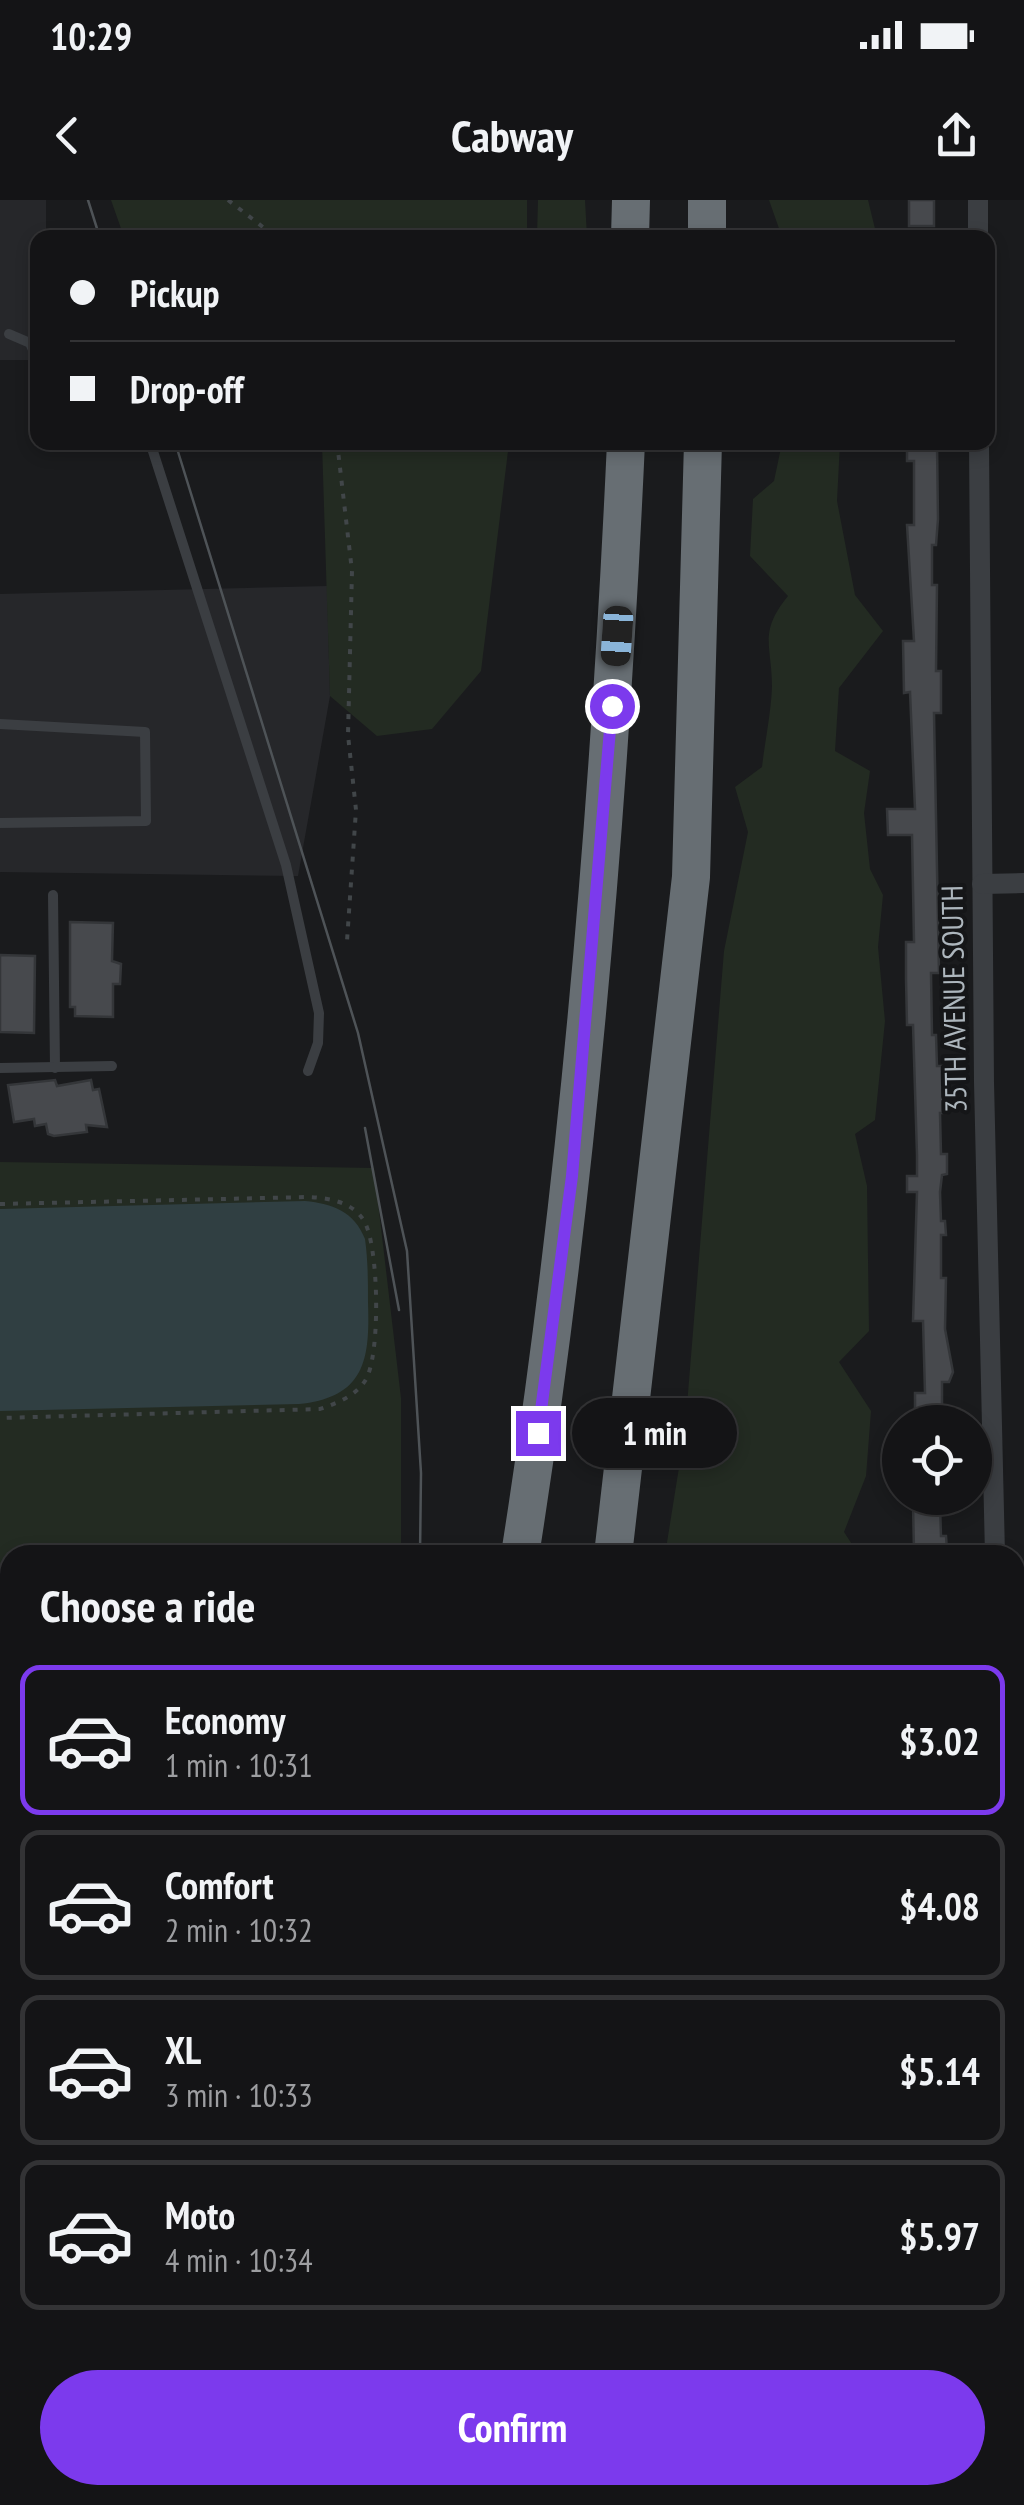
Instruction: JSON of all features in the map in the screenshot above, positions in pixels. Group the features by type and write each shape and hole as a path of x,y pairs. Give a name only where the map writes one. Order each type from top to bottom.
{"highway":[{"path":"630,230 631,200"},
{"path":"707,200 707,230"},
{"path":"521,1545 572,1176 617,636 626,450"},
{"path":"614,1545 691,877 704,450"}],"street":[{"path":"978,200 978,230"},
{"name":"35TH AVENUE SOUTH","path":"980,450 982,884 995,1545"},
{"path":"982,884 1024,883"}],"lane":[{"path":"9,334 30,343"},
{"path":"153,450 286,865 318,1013 318,1043 308,1072"},
{"path":"0,724 145,732 146,821 0,823"},
{"path":"54,895 55,1068"},
{"path":"0,1068 112,1066"}],"path":[{"path":"228,200 267,230"},
{"path":"338,450 352,572 348,735 356,810 347,941"},
{"path":"0,1204 309,1196 337,1201 357,1212 369,1234 375,1328 372,1364 364,1384 348,1398 320,1408 0,1418"}],"shaded area":[{"path":"0,200 46,200 46,230 30,230 30,360 0,360"},
{"path":"111,200 527,200 527,230 122,230"},
{"path":"538,200 585,200 587,230 537,230"},
{"path":"769,200 868,200 875,230 780,230"},
{"path":"322,450 508,450 481,671 432,729 377,736 330,696"},
{"path":"781,450 840,450 837,501 855,595 883,631 839,688 835,751 870,771 864,813 870,869 883,895 878,947 885,1021 875,1120 855,1134 867,1186 869,1331 839,1362 871,1411 866,1476 844,1532 852,1545 667,1545 685,1430 724,951 748,832 735,787 762,767 772,687 770,630 788,596 750,556 753,499 774,481"},
{"path":"327,586 330,696 298,876 0,872 0,594"},
{"path":"0,1162 374,1168 401,1398 401,1545 0,1545"},
{"path":"305,1201 325,1204 349,1215 365,1239 367,1341 359,1372 338,1393 299,1404 0,1411 0,1209"}],"building":[{"path":"909,200 934,200 934,226 909,226"},
{"path":"907,450 937,450 938,519 936,545 932,545 932,585 937,585 936,671 941,671 941,713 934,713 939,973 931,973 932,1035 936,1035 937,1066 943,1066 946,1091 946,1113 940,1113 941,1154 947,1154 947,1174 942,1175 940,1192 941,1221 945,1221 946,1235 941,1235 941,1278 946,1278 945,1329 953,1372 949,1382 942,1382 942,1405 915,1405 915,1393 925,1393 923,1321 913,1321 917,1192 907,1192 907,1176 917,1176 913,1025 907,1025 906,979 906,942 914,942 912,835 888,835 887,809 915,809 910,692 904,693 903,641 914,641 907,525 914,525 914,461 907,461"},
{"path":"70,922 113,923 112,961 121,964 120,984 113,984 113,1017 75,1016 75,1007 70,1007"},
{"path":"0,955 35,956 34,1033 0,1032"},
{"path":"55,1080 57,1086 91,1080 93,1090 99,1089 107,1127 86,1125 87,1132 54,1136 48,1134 46,1124 35,1126 34,1119 14,1122 8,1085"},
{"path":"913,1515 940,1515 941,1536 946,1536 947,1545 914,1545"}],"tram line":[{"path":"88,200 97,230"},
{"path":"177,450 358,1033 407,1251 421,1473 420,1545"},
{"path":"365,1128 399,1310"}],"route":[{"path":"538,1433 572,1176 612,706"}]}
